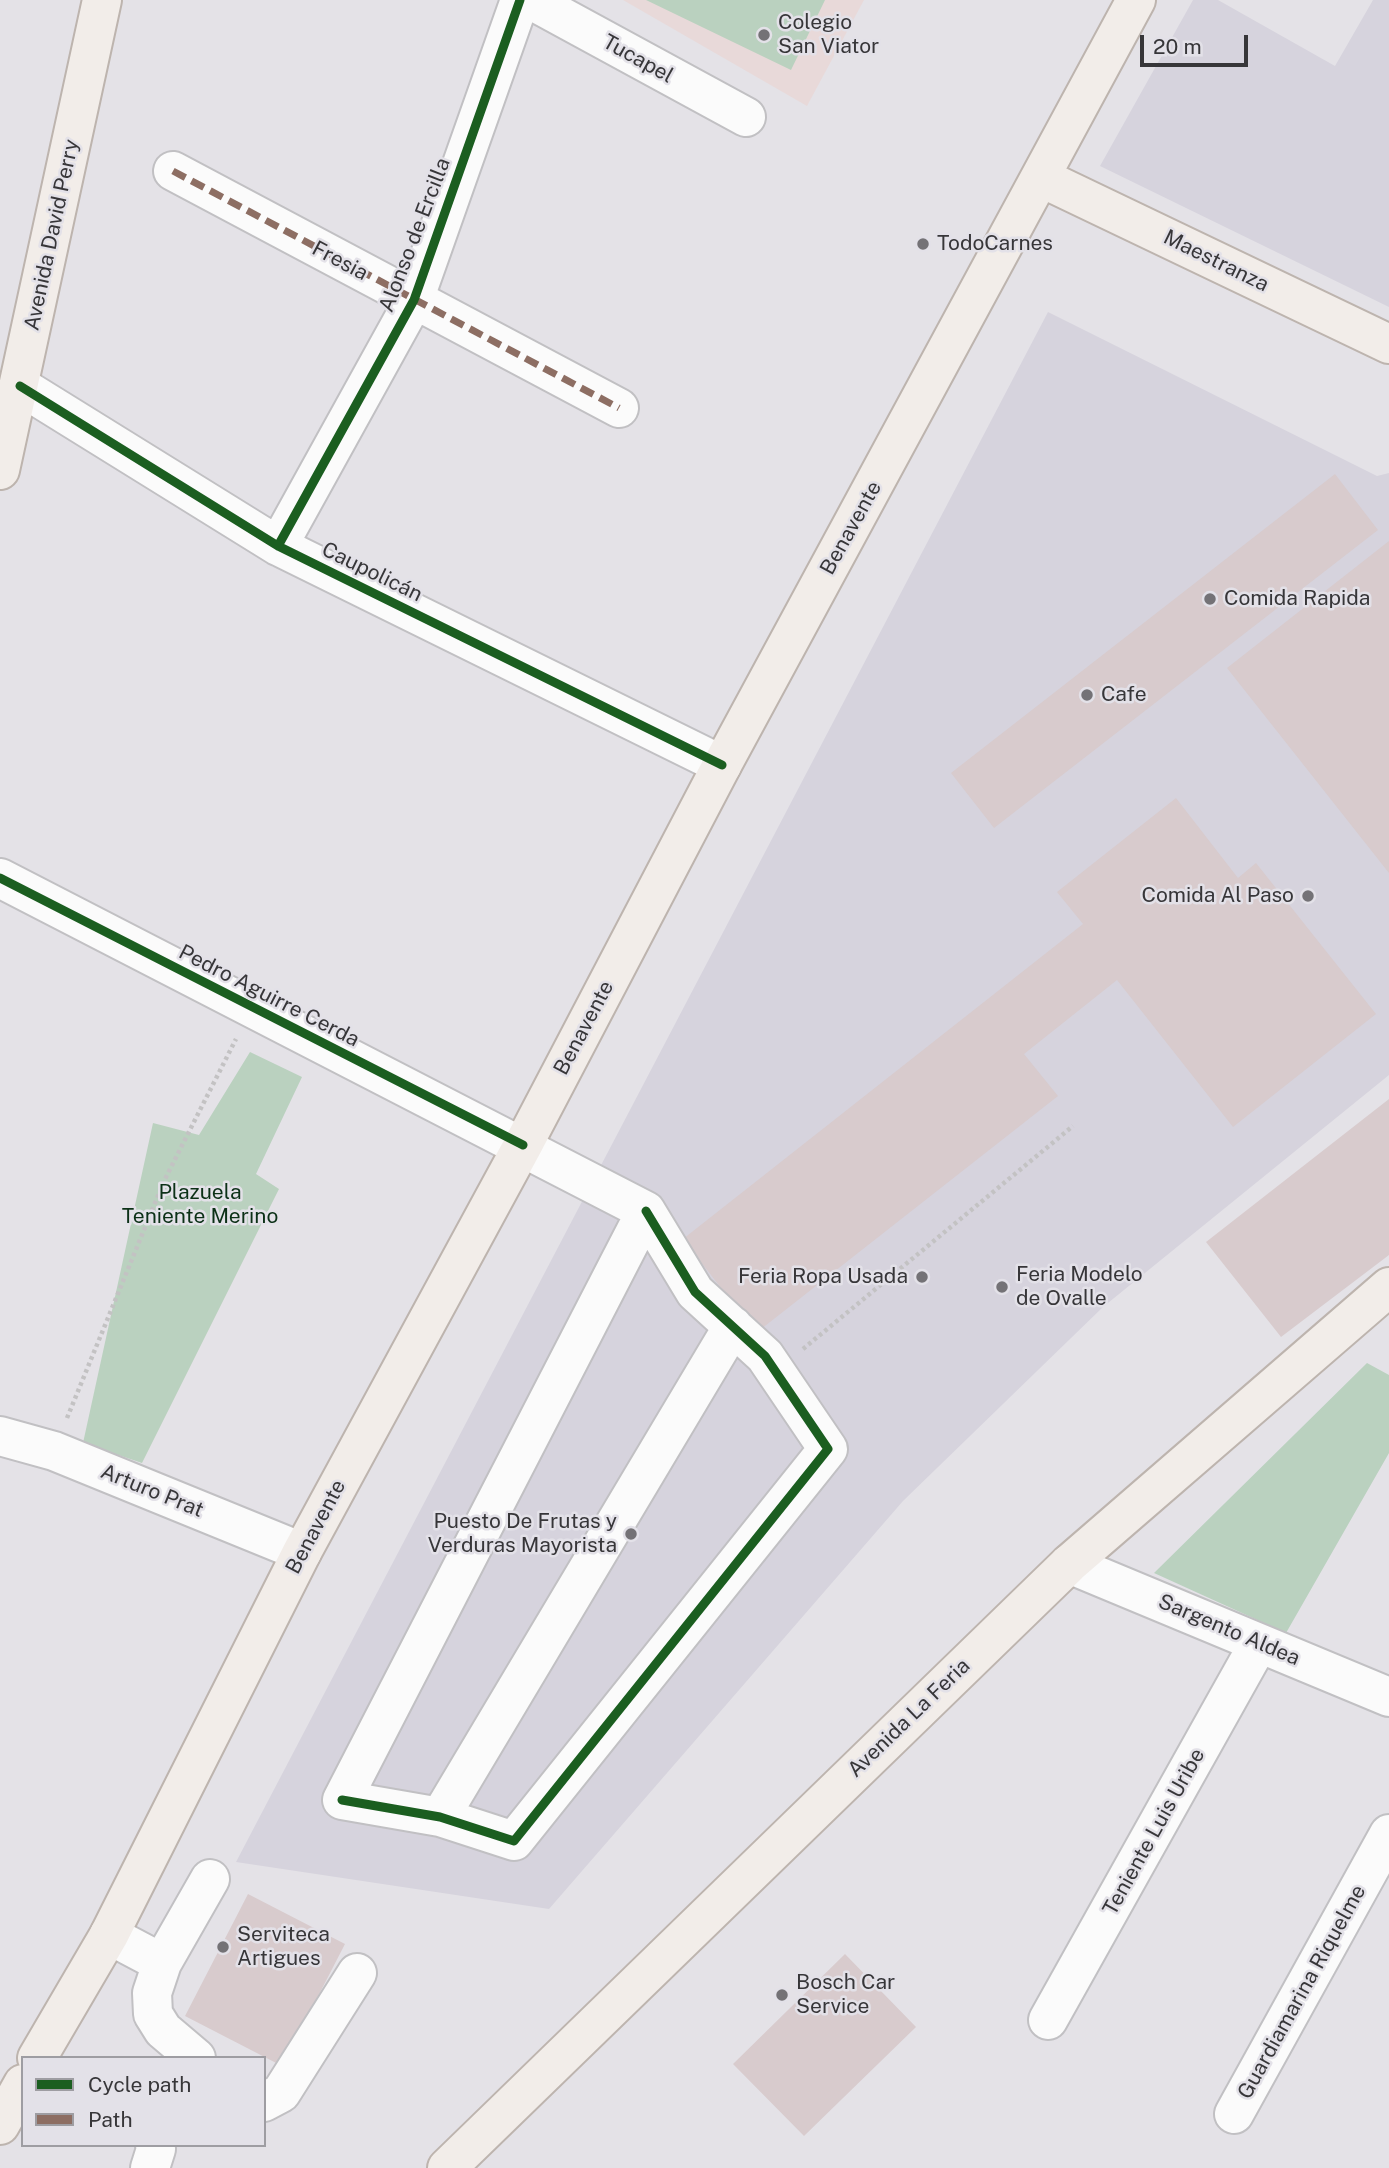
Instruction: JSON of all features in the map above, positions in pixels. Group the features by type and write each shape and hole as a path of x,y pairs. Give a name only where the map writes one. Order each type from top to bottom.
{"main road":[{"name":"Avenida David Perry","path":"0,470 102,0"},
{"name":"Benavente","path":"42,2056 109,1935 302,1552 523,1145 722,765 1136,0"},
{"name":"Maestranza","path":"1042,178 1389,344"},
{"name":"Avenida La Feria","path":"447,2168 1069,1564 1383,1303"},
{"name":"Benavente","path":"0,2126 21,2091"}],"street":[{"name":"Alonso de Ercilla","path":"278,545 414,300 520,0"},
{"name":"Tucapel","path":"531,0 746,117"},
{"name":"Fresia","path":"173,171 619,408"},
{"name":"Caupolicán","path":"20,386 278,545 722,765"},
{"name":"Pedro Aguirre Cerda","path":"0,878 523,1145 646,1211"},
{"path":"646,1211 695,1292 765,1356 828,1449 514,1842 440,1817 342,1800 646,1211"},
{"path":"440,1817 733,1326"},
{"name":"Arturo Prat","path":"0,1436 54,1451 302,1552"},
{"name":"Sargento Aldea","path":"1069,1564 1389,1697"},
{"name":"Teniente Luis Uribe","path":"1048,2020 1259,1643"},
{"name":"Guardiamarina Riquelme","path":"1234,2114 1389,1834"},
{"path":"194,2056 163,2030 153,2014 152,1993 162,1963 210,1880"},
{"path":"109,1935 162,1963"},
{"path":"266,2101 281,2093 356,1973"},
{"path":"150,2168 156,2147"}],"path":[{"path":"54,1451 164,1181 252,1007"},
{"path":"776,1371 1073,1126"}],"shaded area":[{"name":"Colegio San Viator","path":"623,0 864,0 807,106"},
{"path":"1193,0 1218,0 1335,66 1373,0 1389,0 1389,307 1100,166"},
{"name":"Feria Modelo de Ovalle","path":"1048,312 1377,476 1389,473 1389,1075 1103,1307 903,1501 549,1909 236,1862"}],"green space":[{"name":"Colegio San Viator","path":"646,0 825,0 791,70"},
{"name":"Plazuela Teniente Merino","path":"250,1052 302,1077 256,1174 279,1189 142,1463 83,1443 153,1123 199,1135"},
{"path":"1367,1363 1389,1375 1389,1453 1286,1633 1154,1573"}],"building":[{"path":"1335,474 1378,530 994,828 951,773"},
{"path":"1389,541 1389,873 1227,668"},
{"path":"1176,798 1238,878 1256,863 1376,1014 1233,1127 1117,980 1024,1054 1058,1096 756,1333 683,1239 1083,924 1057,892"},
{"path":"1389,1099 1389,1255 1281,1337 1206,1242"},
{"path":"248,1894 345,1944 282,2066 185,2016"},
{"path":"845,1954 916,2027 804,2136 733,2064"}],"marked path":[{"path":"173,171 619,408"}],"cycle path":[{"path":"278,546 414,300 520,0"},
{"path":"20,386 278,546 722,765"},
{"path":"0,878 523,1145"},
{"path":"342,1800 440,1817 514,1841 828,1449 765,1356 695,1292 646,1211"}],"place":[{"name":"Colegio San Viator","path":"764,35"},
{"name":"TodoCarnes","path":"923,244"},
{"name":"Comida Rapida","path":"1210,599"},
{"name":"Cafe","path":"1087,695"},
{"name":"Comida Al Paso","path":"1308,896"},
{"name":"Feria Ropa Usada","path":"922,1277"},
{"name":"Feria Modelo de Ovalle","path":"1002,1287"},
{"name":"Puesto De Frutas y Verduras Mayorista","path":"631,1534"},
{"name":"Serviteca Artigues","path":"223,1947"},
{"name":"Bosch Car Service","path":"782,1995"}]}
